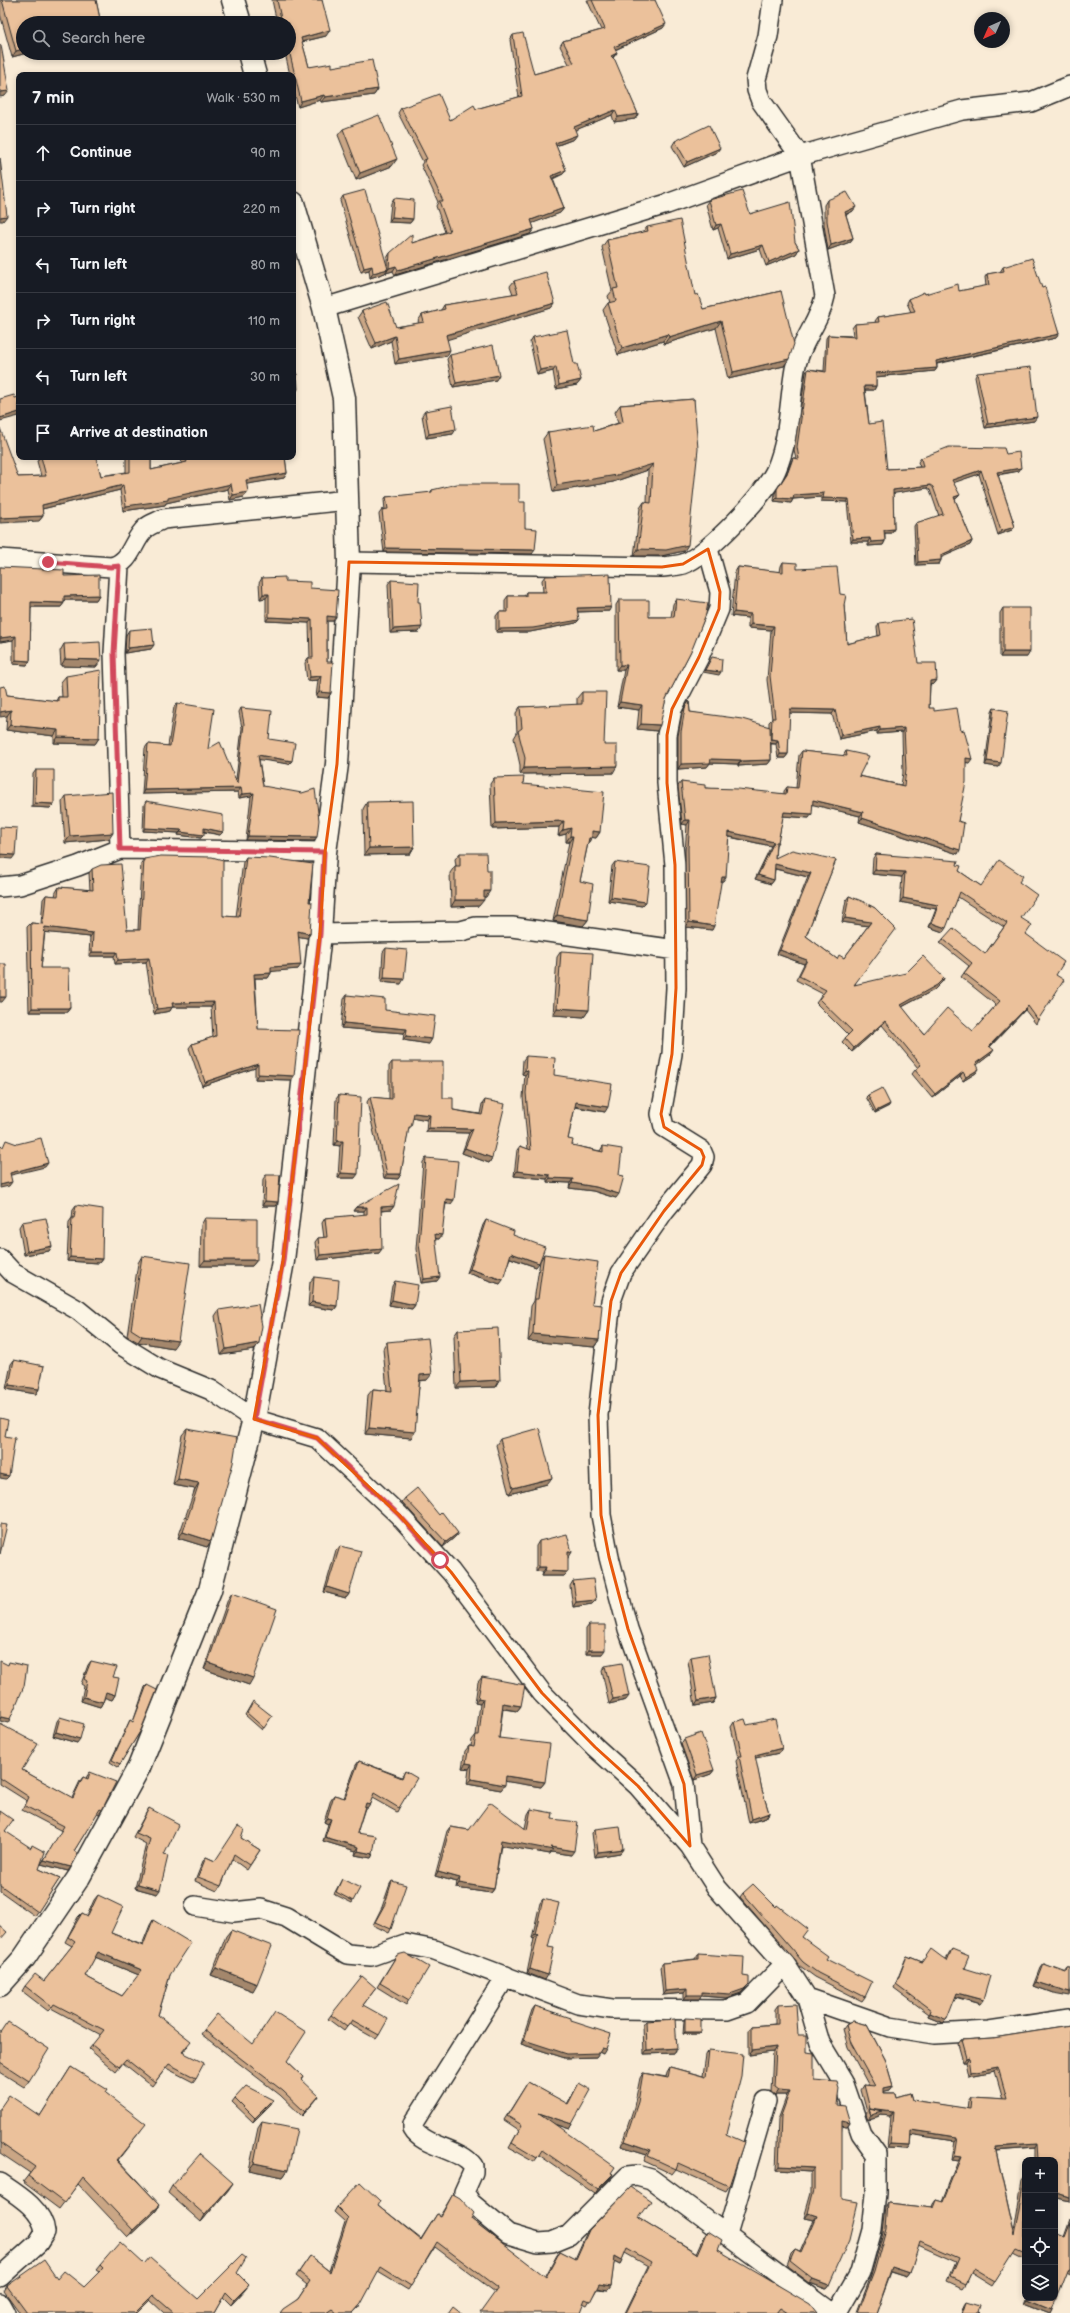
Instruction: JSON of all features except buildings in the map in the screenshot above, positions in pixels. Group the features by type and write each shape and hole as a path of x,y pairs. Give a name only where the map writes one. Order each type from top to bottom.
{"main road":[{"path":"233,0 238,16"},
{"path":"251,60 254,72"},
{"path":"0,1985 24,1958 79,1877 139,1767 210,1590 254,1419 283,1261 320,934 324,852 337,764 349,562 344,398 324,308 296,213"}],"street":[{"path":"349,562 662,567 683,564 708,549 766,486 776,471 787,430 795,368 804,343 822,310 825,296 824,283 800,156 761,102 757,90 756,79 768,36 774,0"},
{"path":"324,308 667,204 800,156 962,110 1031,102 1070,86"},
{"path":"120,849 114,653 119,566 132,552 139,535 147,526 163,519 348,500"},
{"path":"690,1846 684,1784 628,1629 609,1557 601,1515 598,1415 611,1301 622,1273 664,1211 702,1165 704,1157 701,1150 664,1127 661,1114 672,1054 676,988 675,866 667,783 667,735 672,709 699,657 719,609 720,592 708,549"},
{"path":"0,559 111,567 119,566"},
{"path":"0,887 20,885 78,866 120,849 324,852"},
{"path":"320,934 461,931 476,927 504,926 676,950"},
{"path":"0,1259 7,1276 78,1310 121,1345 154,1365 211,1390 254,1419 317,1438 399,1515 451,1572 542,1692 595,1748 638,1786 690,1846 717,1888 785,1964 807,1998 820,2043 843,2081 861,2133 876,2154 876,2193 872,2230 860,2273 837,2313"},
{"path":"195,1906 233,1912 261,1909 286,1917 347,1954 371,1956 405,1944 435,1950 578,2004 612,2009 727,2010 747,2003 785,1964"},
{"path":"506,1976 413,2124 413,2129 419,2136 465,2158 474,2166 474,2172 465,2187 465,2197 508,2234 538,2243 552,2242 569,2235 618,2184 628,2176 637,2175 650,2179 727,2234 832,2313"},
{"path":"807,1998 890,2027 934,2034 989,2031 1070,2019"},
{"path":"727,2234 766,2101"},
{"path":"0,2183 32,2207 44,2221 45,2232 38,2243 0,2277"},
{"path":"0,2304 5,2313"}],"highlighted area":[{"path":"708,549 720,592 719,609 699,657 672,709 667,735 667,783 675,865 676,988 672,1054 661,1114 664,1127 701,1150 704,1157 702,1165 664,1211 621,1273 611,1301 598,1415 601,1515 609,1557 628,1629 684,1784 690,1846 638,1786 595,1747 542,1693 451,1572 399,1515 317,1438 254,1419 283,1261 320,934 325,852 337,764 349,562 662,567 683,564"}],"route":[{"path":"48,562 111,567 119,566 114,653 120,849 324,852 320,934 283,1261 254,1419 317,1438 399,1515 440,1560"}]}
